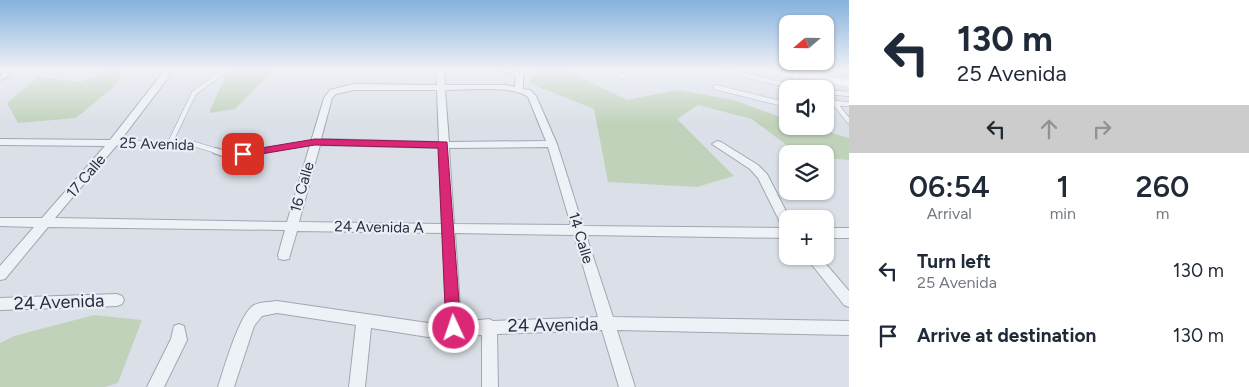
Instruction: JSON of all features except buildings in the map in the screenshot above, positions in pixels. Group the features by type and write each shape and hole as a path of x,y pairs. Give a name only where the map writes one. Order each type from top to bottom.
{"street":[{"name":"17 Calle","path":"0,275 113,143 155,88"},
{"name":"16 Calle","path":"284,255 328,98 333,92 349,88"},
{"name":"16 Calle","path":"400,88 441,89"},
{"path":"454,328 441,89 523,91"},
{"name":"14 Calle","path":"523,91 532,96 552,144 627,387"},
{"name":"25 Avenida","path":"0,142 113,143"},
{"name":"25 Avenida","path":"315,142 443,145 552,144"},
{"path":"717,144 754,167 763,176 780,210"},
{"name":"24 Avenida A","path":"0,222 779,233"},
{"path":"834,233 849,233"},
{"path":"819,265 849,301"},
{"name":"24 Avenida","path":"0,304 117,300"},
{"name":"24 Avenida","path":"226,387 248,323 258,310 277,306 428,330 489,326 608,324 849,328"},
{"path":"358,387 364,321"},
{"path":"489,326 490,387"},
{"path":"155,387 179,340 179,331"}],"lane":[{"path":"170,143 180,128 183,113 193,93 200,88"},
{"path":"719,88 779,103"},
{"path":"834,93 849,94"},
{"path":"834,102 849,104"},
{"path":"834,103 849,121"},
{"name":"25 Avenida","path":"113,143 194,144 225,154 243,154 315,142"}],"green space":[{"path":"25,88 112,88 76,118 18,123 7,103"},
{"path":"220,88 255,88 235,109 209,113"},
{"path":"542,88 603,88 627,100 678,90 733,100 779,116 779,135 834,134 849,138 849,160 834,159 834,145 786,145 752,119 698,105 677,119 734,176 697,187 608,182 594,109"},
{"path":"94,315 142,320 118,383 105,387 0,387 0,343 14,336"}],"route":[{"path":"243,154 315,142 443,145 454,328"}]}
